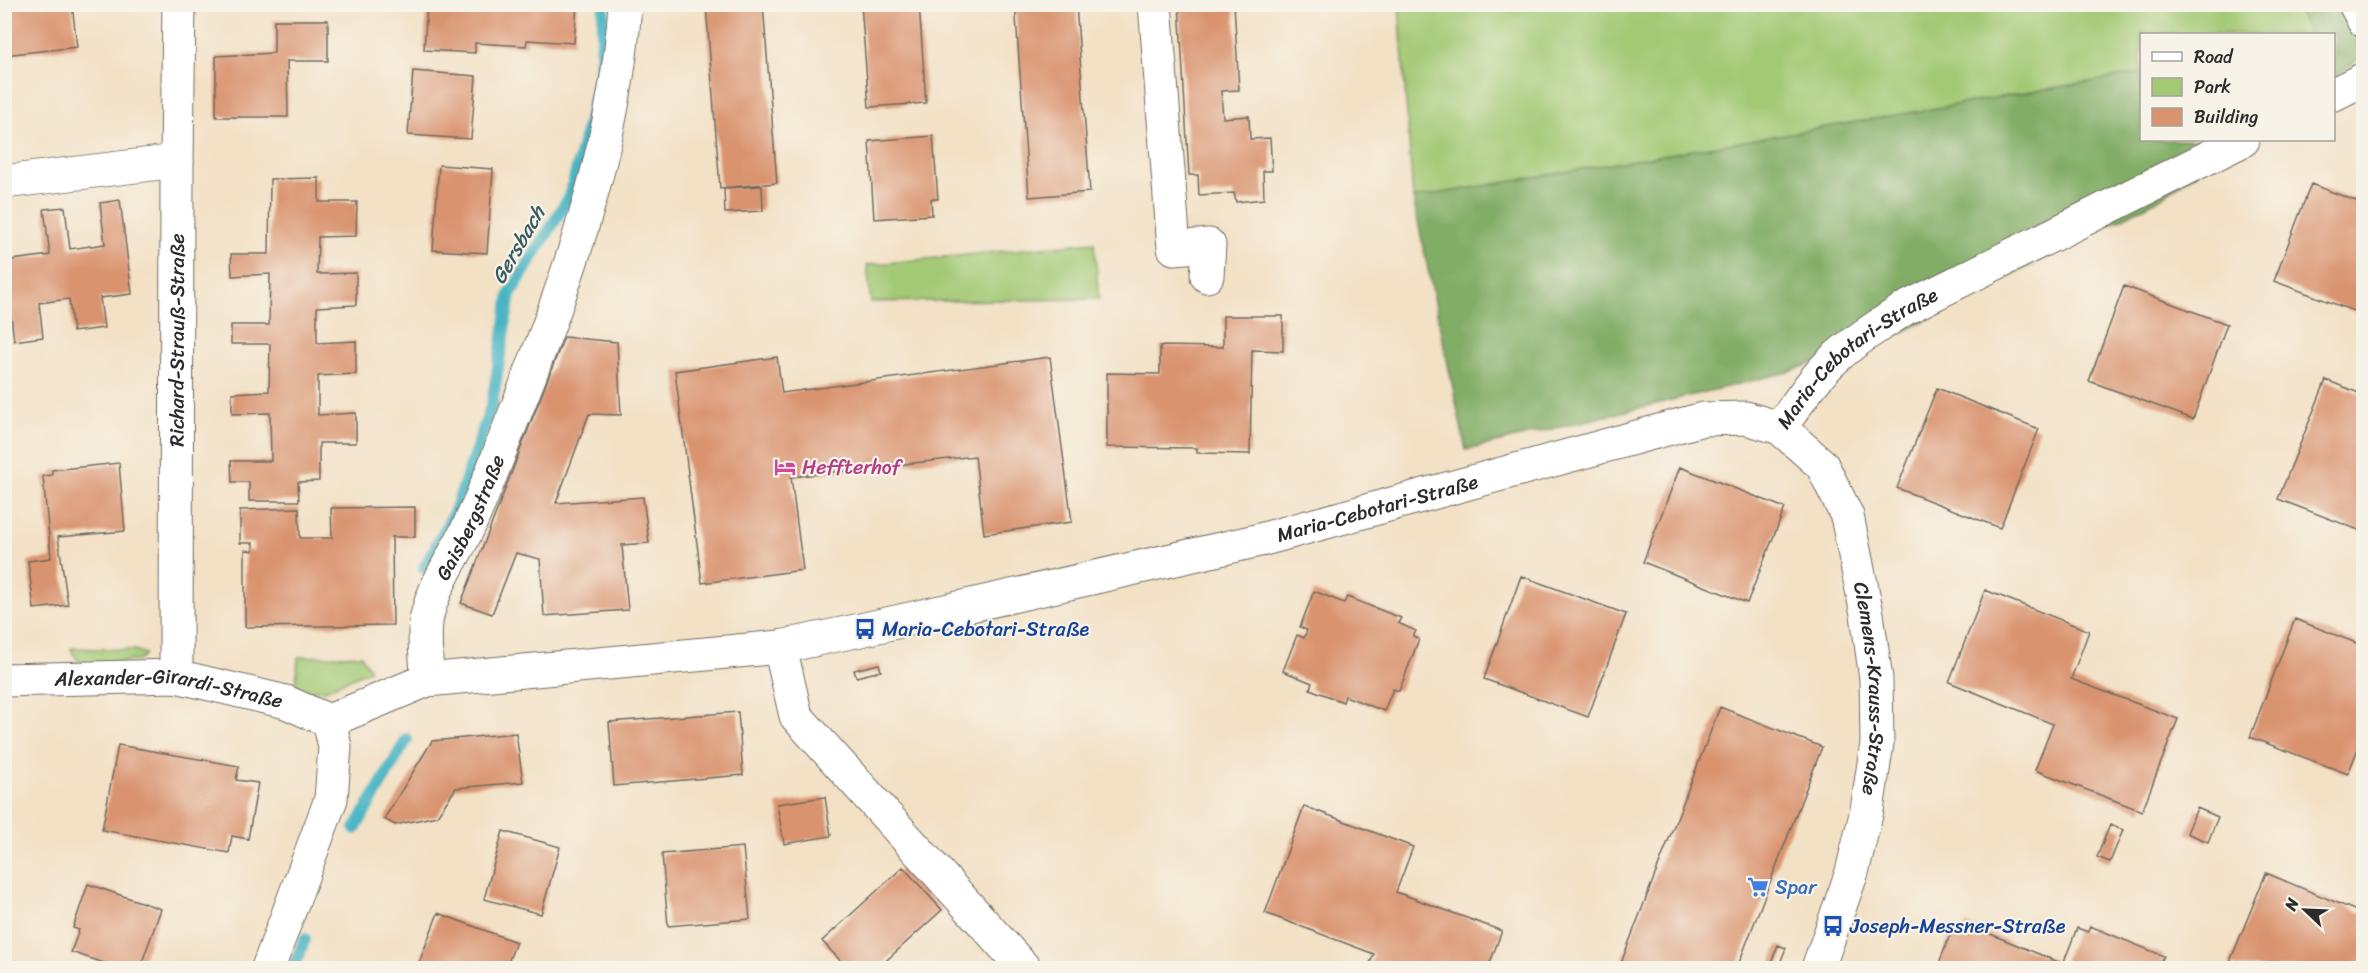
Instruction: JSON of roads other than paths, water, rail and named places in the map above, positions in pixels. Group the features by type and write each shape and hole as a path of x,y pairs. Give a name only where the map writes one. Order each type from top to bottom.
{"street":[{"name":"Richard-Strauß-Straße","path":"176,676 179,4"},
{"name":"Gaisbergstraße","path":"427,680 427,613 442,577 466,532 504,441 564,283 580,231 600,162 616,84 624,4"},
{"path":"1155,4 1174,248 1209,245 1207,276"},
{"path":"2355,4 2364,21"},
{"path":"2335,94 2364,79"},
{"name":"Maria-Cebotari-Straße","path":"427,680 780,647 1260,540 1703,419 1746,418 1780,428 1821,373 1838,356 1904,309 2241,141"},
{"path":"4,182 177,161"},
{"name":"Clemens-Krauss-Straße","path":"1780,428 1822,465 1847,516 1867,614 1876,679 1877,743 1868,810 1852,872 1818,969"},
{"path":"780,647 796,716 1024,969"},
{"name":"Alexander-Girardi-Straße","path":"4,680 176,676 286,702 329,721"},
{"path":"268,969 331,799 334,747 329,721 427,680"}],"waterway":[{"name":"Gersbach","path":"424,568 455,511 492,404 510,294 570,196 600,76 604,4"},
{"name":"Gersbach","path":"355,829 407,739"},
{"name":"Gersbach","path":"293,968 305,939"}],"place":[{"name":"Heffterhof","path":"785,467"},
{"name":"Maria-Cebotari-Straße","path":"865,629"},
{"name":"Spar","path":"1758,887"},
{"name":"Joseph-Messner-Straße","path":"1833,926"}]}
